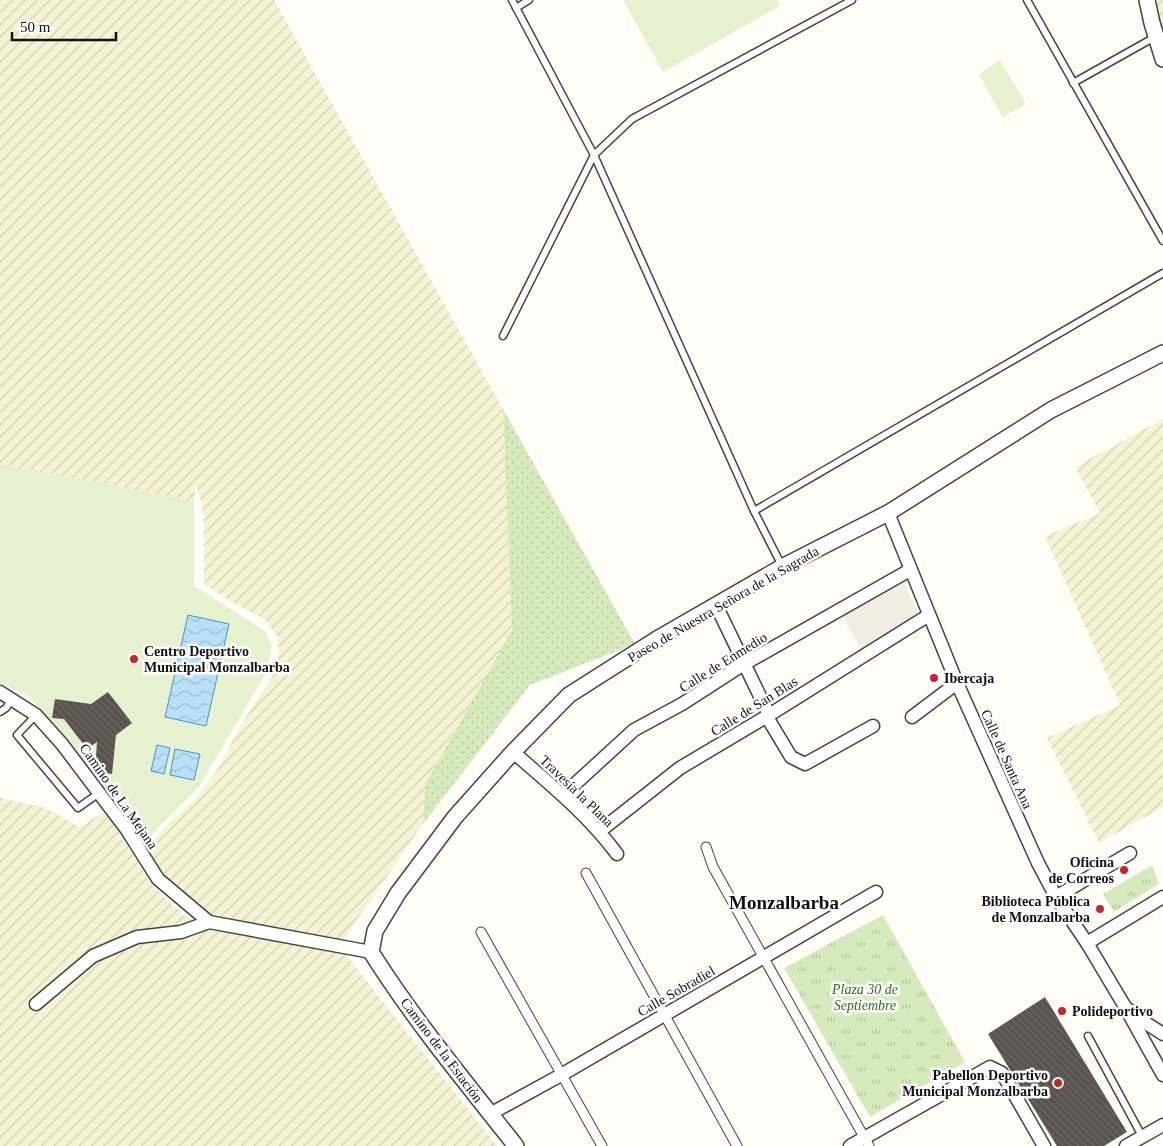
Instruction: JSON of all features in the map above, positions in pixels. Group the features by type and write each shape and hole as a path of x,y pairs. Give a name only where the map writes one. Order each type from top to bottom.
{"street":[{"path":"1147,0 1163,59"},
{"name":"Paseo de Nuestra Señora de la Sagrada","path":"371,952 375,931 398,894 455,817 513,752 569,694 657,639 782,567 888,513 1051,410 1163,353"},
{"name":"Calle de Santa Ana","path":"888,513 957,684 1038,864 1056,897 1159,1058 1163,1075"},
{"name":"Calle de Enmedio","path":"563,795 634,730 682,704 744,664 910,570"},
{"path":"716,605 768,716 791,757 805,764 873,726"},
{"name":"Calle de San Blas","path":"600,831 680,768 768,716 929,615"},
{"path":"912,717 957,684"},
{"name":"Camino de La Mejana","path":"0,692 36,715 62,744 127,830 158,879 209,922"},
{"name":"Travesía la Plana","path":"513,752 563,795 600,831 617,854"},
{"path":"706,847 713,867 867,1142"},
{"path":"1056,897 1130,853"},
{"path":"586,873 737,1146"},
{"name":"Calle Sobradiel","path":"490,1114 561,1075 876,892"},
{"path":"1087,943 1163,897"},
{"path":"36,1004 93,956 137,937 181,932 209,922 371,952"},
{"path":"481,932 602,1146"},
{"name":"Camino de la Estación","path":"371,952 398,993 516,1146"},
{"path":"1124,1005 1141,1020 1163,1034"},
{"path":"850,1146 867,1142 990,1067 1002,1074 1044,1146"},
{"path":"1126,1146 1163,1124"}],"lane":[{"path":"512,0 594,155 754,511 782,567"},
{"path":"516,8 529,0"},
{"path":"503,336 594,155 632,118 852,0"},
{"path":"1027,0 1163,241"},
{"path":"1074,83 1156,37"},
{"path":"754,511 1163,273"},
{"path":"0,712 6,708 12,699"},
{"path":"36,715 17,735 78,808 99,793"},
{"path":"1088,1036 1142,1136"}],"shaded area":[{"path":"0,0 274,0 503,409 512,630 425,785 423,824 339,946 497,1146 0,1146 0,798 39,806 54,812 79,827 104,812 110,818 153,887 186,917 210,930 256,937 263,932 209,922 158,879 142,853 166,826 195,799 220,766 240,726 273,676 279,653 277,636 264,619 230,601 204,584 204,525 202,504 196,485 194,501 0,464"},
{"path":"1147,0 1163,0 1163,59"},
{"path":"1163,419 1163,807 1099,843 1047,738 1120,705 1045,536 1100,513 1075,467"},
{"path":"902,579 919,616 862,651 841,614"}],"green space":[{"path":"623,0 777,0 780,6 663,72"},
{"path":"1000,60 1026,104 1002,117 979,74"},
{"path":"503,409 635,644 530,685 423,824 425,785 512,630"},
{"name":"Centro Deportivo Municipal Monzalbarba","path":"0,464 194,501 194,586 265,631 272,646 266,673 199,787 143,843 98,780 29,696 0,683"},
{"path":"1152,865 1159,884 1114,912 1103,894"},
{"name":"Plaza 30 de Septiembre","path":"883,915 965,1062 870,1117 784,968"}],"water":[{"path":"188,615 229,624 206,726 165,717"},
{"path":"157,745 170,748 164,774 151,771"},
{"path":"175,749 200,754 194,780 170,775"}],"building":[{"path":"108,692 132,723 116,735 112,774 95,771 97,742 87,749 64,719 52,718 55,699 91,704"},
{"name":"Pabellon Deportivo Municipal Monzalbarba","path":"1045,997 1127,1132 1104,1146 1057,1146 988,1034"}],"place":[{"name":"Centro Deportivo Municipal Monzalbarba","path":"134,659"},
{"name":"Ibercaja","path":"934,678"},
{"name":"Oficina de Correos","path":"1124,870"},
{"name":"Biblioteca Pública de Monzalbarba","path":"1100,909"},
{"name":"Polideportivo","path":"1062,1011"},
{"name":"Pabellon Deportivo Municipal Monzalbarba","path":"1058,1083"}],"district":[{"name":"Monzalbarba","path":"784,902"}]}
